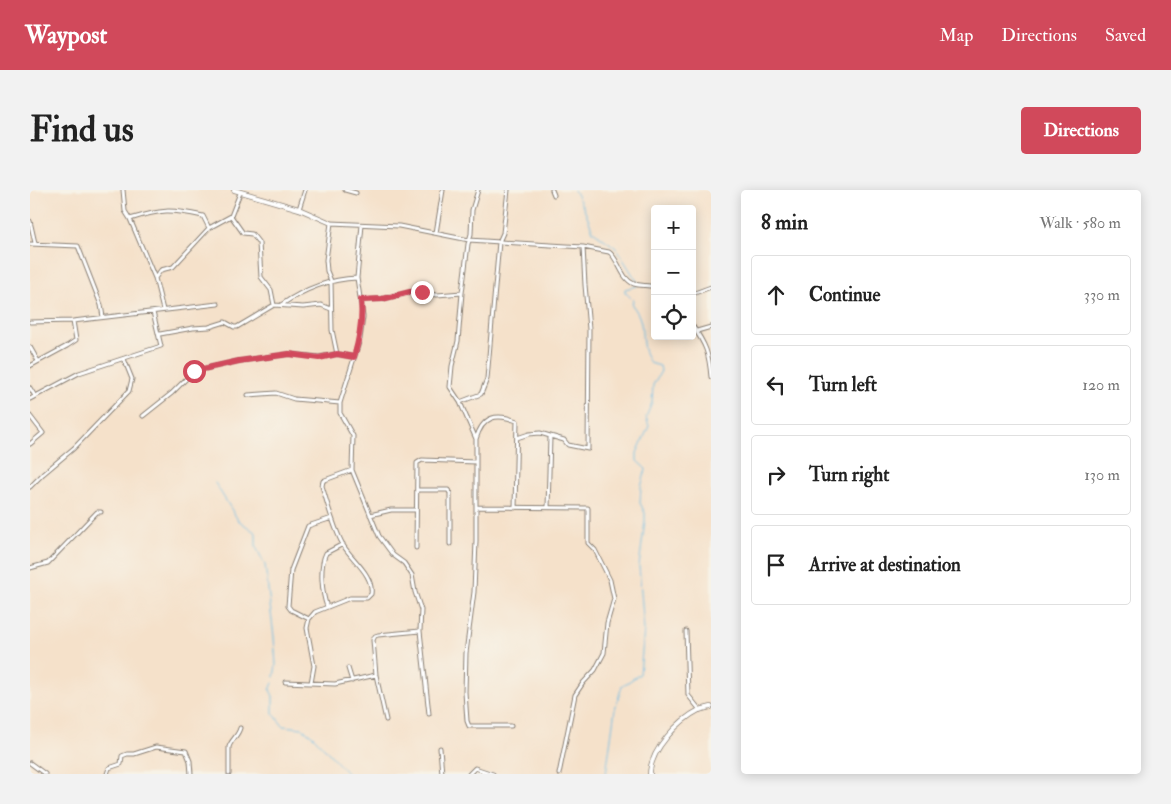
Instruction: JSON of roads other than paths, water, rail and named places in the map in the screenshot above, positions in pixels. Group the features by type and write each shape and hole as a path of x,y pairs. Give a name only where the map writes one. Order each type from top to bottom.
{"street":[{"path":"123,190 125,211 155,278 163,310"},
{"path":"234,190 299,209 331,223 399,226 469,240 583,247 609,252 630,281 634,284 651,286"},
{"path":"299,209 305,190"},
{"path":"345,190 356,193"},
{"path":"436,232 443,190"},
{"path":"476,439 460,402 450,387 452,366 458,341 462,293 471,234 472,210 478,190"},
{"path":"460,402 481,394 487,379 499,242 508,190"},
{"path":"552,190 554,195"},
{"path":"155,278 161,270 173,267 209,228 230,216 240,193"},
{"path":"130,219 153,212 176,210 203,216 209,228"},
{"path":"230,216 243,233 252,234 259,243 261,277 271,290 274,305"},
{"path":"30,221 35,243"},
{"path":"331,223 326,260 327,271 331,281 332,330 337,354"},
{"path":"362,225 357,278 363,317 360,339 340,403 340,413 353,436 352,470 379,536 393,555 404,563 412,576 421,610 420,631 429,714"},
{"path":"30,244 78,246 101,305 103,317"},
{"path":"517,438 529,434 540,434 564,440 568,445 588,449 589,330 583,247"},
{"path":"280,305 300,292 331,281 357,278"},
{"path":"696,293 711,288"},
{"path":"361,300 382,299 410,292 437,295 462,293"},
{"path":"30,322 73,321 218,304"},
{"path":"160,334 209,327 225,322 237,328 274,305 303,307 321,305 331,309"},
{"path":"30,399 80,373 161,346 160,334 153,312"},
{"path":"30,366 76,340 73,321"},
{"path":"711,327 696,331 699,333 710,359 711,377"},
{"path":"30,347 38,361"},
{"path":"143,416 172,393 194,371 239,361 289,354 319,358 337,354 354,357"},
{"path":"30,488 43,474 74,448 129,391 132,379 124,358"},
{"path":"30,388 35,396"},
{"path":"248,395 276,393 294,399 340,403"},
{"path":"30,416 43,433 30,444"},
{"path":"511,726 470,726 467,721 464,692 466,653 474,592 476,439 479,429 493,417 503,416 517,421 515,508"},
{"path":"548,508 550,437"},
{"path":"416,548 417,463 422,460 476,462"},
{"path":"311,683 314,666 307,628 308,619 315,612 327,607 350,598 367,598 371,594 372,583 343,544 322,486 323,482 352,470"},
{"path":"417,490 448,490 450,493 450,544"},
{"path":"476,507 588,508 588,543 595,550 610,580 614,599 608,618 604,653 595,670 582,683 575,695 559,774"},
{"path":"370,515 391,510 416,510"},
{"path":"30,568 48,563 97,512 101,512"},
{"path":"308,619 291,610 288,606 291,570 308,526 332,518"},
{"path":"327,607 322,592 324,558 326,553 343,544"},
{"path":"386,720 376,675 373,640 375,636 420,631"},
{"path":"686,631 688,695 700,710"},
{"path":"348,668 352,681"},
{"path":"285,682 335,684 376,675"},
{"path":"650,774 651,763 655,753 668,736 700,710 711,707"},
{"path":"229,774 229,747 240,728"},
{"path":"107,774 109,768 122,764 122,756 156,747 186,752 190,761 191,774"},
{"path":"440,748 442,774"},
{"path":"30,763 45,774"},
{"path":"468,774 475,768 493,774"}],"waterway":[{"path":"574,190 593,231 616,248 638,283"},
{"path":"606,774 615,709 622,686 640,674 644,630 639,566 645,521 645,513 640,503 641,487 646,469 637,461 637,453 649,426 646,417 652,403 653,385 661,371 660,366 650,363 646,355 640,319 632,305 633,300 625,292 625,289 637,286"},
{"path":"215,483 238,520 256,533 256,547 265,565 274,637 276,665 274,677"},
{"path":"273,683 270,690 273,696 273,713 283,726 302,728 314,737 348,774"}]}
